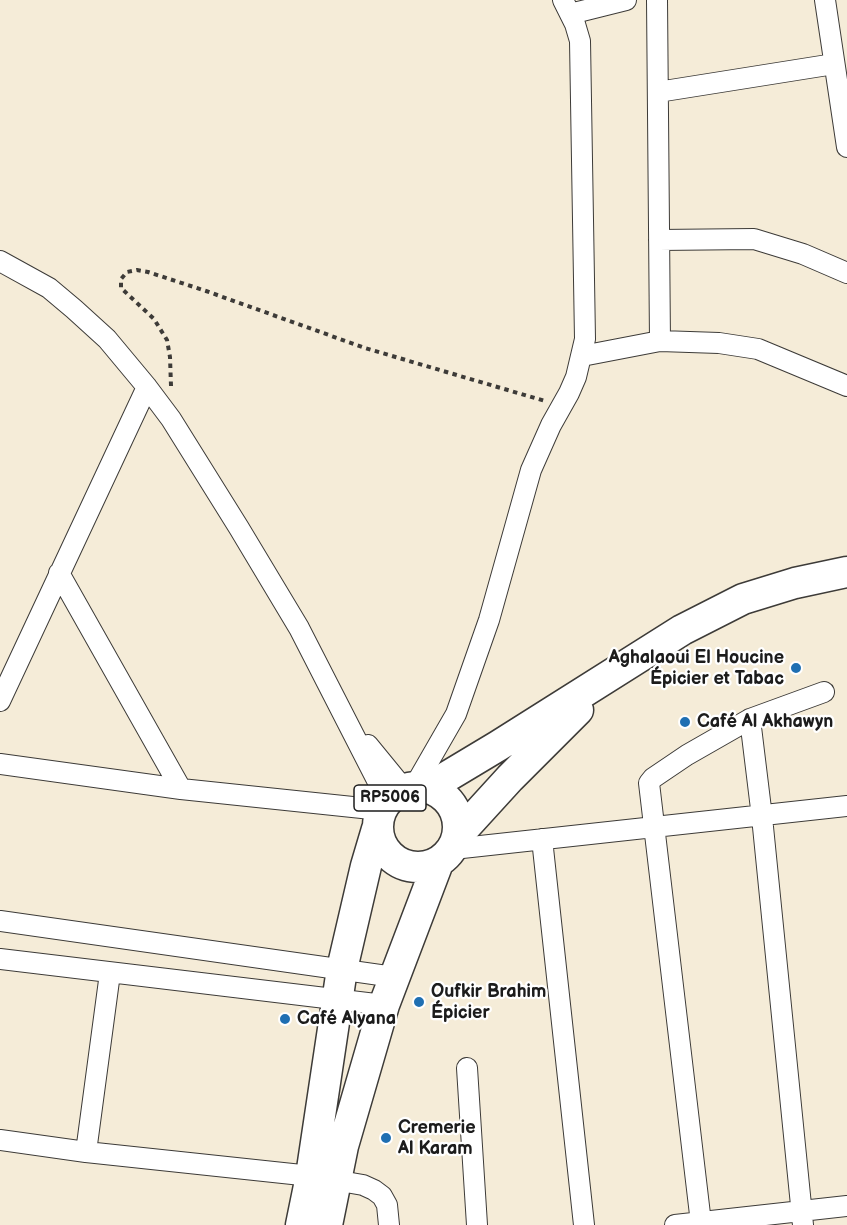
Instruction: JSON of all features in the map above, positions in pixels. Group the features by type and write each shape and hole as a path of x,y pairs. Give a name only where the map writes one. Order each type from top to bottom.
{"main road":[{"name":"RP5006","path":"327,1225 324,1178 342,969 366,866 399,800 498,746 682,630 743,599 795,583 847,572"},
{"name":"RP5006","path":"399,800 380,843 387,854 398,863 411,868 425,867 450,849 510,778 620,668"},
{"name":"RP5006","path":"301,1225 324,1178 344,1146 384,1005 459,823 449,800 439,793 399,800"}],"street":[{"path":"399,800 456,714 489,620 531,470 551,424 563,406 576,377 582,356 586,324 580,53 578,32 567,7 626,0"},
{"path":"657,0 660,341"},
{"path":"825,0 847,147"},
{"path":"658,92 834,64"},
{"path":"659,240 754,240 803,254 847,273"},
{"path":"0,261 49,288 107,339 171,419 293,618 346,716 399,800"},
{"path":"582,356 660,341 719,343 758,350 847,386"},
{"path":"0,701 147,387"},
{"path":"59,573 181,789"},
{"path":"701,1223 649,789 653,778 687,755 750,719 824,692"},
{"path":"750,719 802,1218"},
{"path":"0,764 181,789 399,800"},
{"path":"450,849 847,806"},
{"path":"542,839 584,1225"},
{"path":"0,921 394,977"},
{"path":"0,959 384,1005"},
{"path":"86,1152 110,973"},
{"path":"467,1068 477,1225"},
{"path":"0,1140 86,1152 324,1178 374,1190 387,1206 389,1225"},
{"path":"675,1225 802,1218 847,1206"}],"path":[{"path":"171,419 169,347 159,326 121,288 122,275 129,271 148,272 366,348 563,406"}],"place":[{"name":"Aghalaoui El Houcine Épicier et Tabac","path":"796,668"},
{"name":"Café Al Akhawyn","path":"685,722"},
{"name":"Oufkir Brahim Épicier","path":"419,1002"},
{"name":"Café Alyana","path":"285,1019"},
{"name":"Cremerie Al Karam","path":"386,1138"}]}
